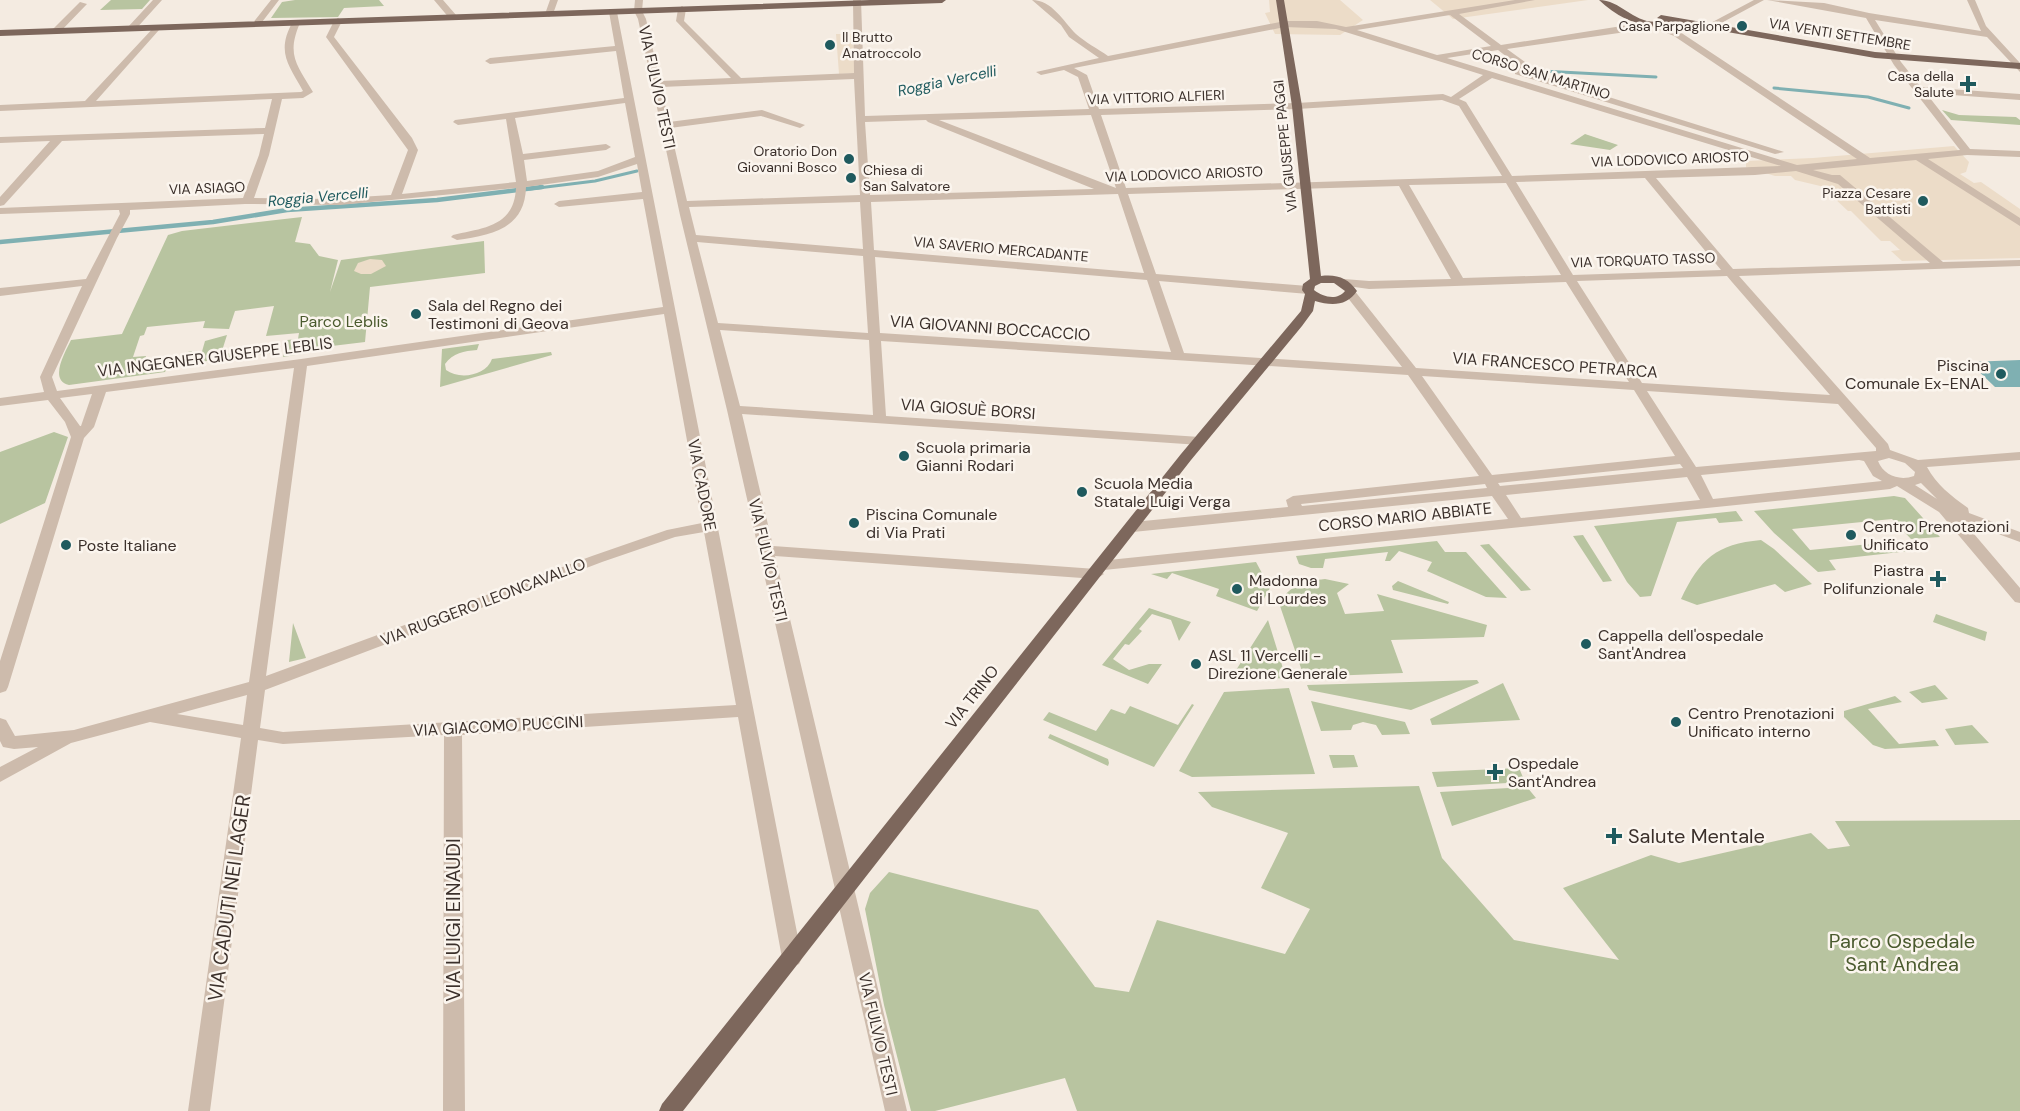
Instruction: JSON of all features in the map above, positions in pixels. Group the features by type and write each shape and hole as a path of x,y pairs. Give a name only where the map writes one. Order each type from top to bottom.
{"main road":[{"path":"0,33 942,0"},
{"name":"VIA GIUSEPPE PAGGI","path":"1280,0 1297,106 1314,266 1312,288"},
{"path":"1603,0 1644,24"},
{"path":"1632,17 1656,18"},
{"name":"VIA VENTI SETTEMBRE","path":"1644,24 1656,18 1893,57 2019,67"},
{"path":"1314,266 1345,287"},
{"path":"1312,288 1345,287"},
{"name":"VIA TRINO","path":"1307,310 1332,300 1342,299 1345,287"},
{"path":"1312,288 1332,300"},
{"name":"VIA TRINO","path":"670,1111 1200,441 1266,364 1307,310 1312,288"}],"street":[{"path":"131,29 158,0"},
{"path":"256,24 275,0"},
{"path":"438,0 453,17"},
{"path":"549,14 554,0"},
{"path":"611,0 611,12"},
{"path":"638,11 639,0"},
{"path":"1036,0 1064,23 1072,35 1106,59"},
{"path":"1470,0 1480,7"},
{"path":"1342,28 1354,29 1454,9 1532,0"},
{"path":"1709,26 1760,0"},
{"path":"1771,0 1824,6 1869,16 1988,35"},
{"path":"1971,0 1982,27 2019,67"},
{"path":"857,2 860,119 880,419"},
{"path":"56,31 83,4"},
{"path":"682,9 680,21 738,81"},
{"path":"1454,9 1526,67 1521,72 1493,74 1458,102 1688,466 1709,504"},
{"name":"VIA FULVIO TESTI","path":"638,11 642,19 711,326 734,410 896,1111"},
{"name":"VIA CADORE","path":"611,12 630,100 792,958"},
{"path":"1869,16 1893,57 1967,152"},
{"path":"1656,18 1867,161"},
{"path":"338,21 330,37 408,140 413,150 396,197"},
{"path":"0,108 303,96 308,92 288,59 287,49 289,36 296,23"},
{"name":"CORSO SAN MARTINO","path":"1041,72 1285,24 1317,24 1342,28 1793,167"},
{"path":"1434,57 1640,27 1644,24"},
{"path":"87,105 156,28"},
{"path":"490,60 620,48"},
{"path":"1063,67 1082,75 1117,191 1151,276 1179,357"},
{"name":"CORSO SAN MARTINO","path":"1521,72 1820,164"},
{"path":"655,84 859,76"},
{"path":"1918,90 2020,97"},
{"name":"VIA VITTORIO ALFIERI","path":"860,119 1297,106 1443,97 1458,102"},
{"path":"247,201 257,179 277,98"},
{"path":"458,122 630,100"},
{"path":"665,126 762,113 800,125"},
{"path":"457,237 487,233 497,229 516,212 522,187 510,115"},
{"path":"926,117 1117,191"},
{"path":"0,141 269,131"},
{"path":"0,203 59,138"},
{"path":"518,158 606,147"},
{"path":"1793,167 1967,152 2020,154"},
{"path":"1943,173 1946,158 1944,154"},
{"path":"1756,155 1759,171"},
{"path":"1917,156 2020,223"},
{"path":"1820,164 1941,266 2020,263"},
{"name":"VIA ASIAGO","path":"0,211 114,207 124,209 142,205 247,201 337,202 452,194 522,187 642,165"},
{"path":"1793,167 1842,182"},
{"name":"VIA LODOVICO ARIOSTO","path":"683,204 1648,175 1759,171 1793,167"},
{"path":"1648,175 1883,447 1873,468 1946,511 2020,537"},
{"path":"1402,182 1459,282"},
{"path":"559,204 648,195"},
{"path":"78,437 76,428 50,396 46,377 50,364 113,234 125,214 124,209"},
{"name":"VIA SAVERIO MERCADANTE","path":"691,238 1312,288"},
{"name":"VIA TORQUATO TASSO","path":"1345,287 1941,266"},
{"path":"0,292 90,282"},
{"path":"1345,287 1412,373 1518,524"},
{"path":"1332,300 1365,313"},
{"name":"VIA INGEGNER GIUSEPPE LEBLIS","path":"0,402 301,363 669,310"},
{"name":"VIA GIOVANNI BOCCACCIO","path":"711,326 1266,364"},
{"name":"VIA CADUTI NEI LAGER","path":"199,1111 301,363"},
{"name":"VIA FRANCESCO PETRARCA","path":"1266,364 1842,400"},
{"path":"0,687 78,437 87,427 101,388"},
{"name":"VIA GIOSUÈ BORSI","path":"734,410 1200,441"},
{"name":"CORSO MARIO ABBIATE","path":"1133,527 1296,511 1492,485 1688,466 1850,456 1902,456 1919,470"},
{"path":"1919,470 2020,456"},
{"path":"1897,481 1914,482 1919,470"},
{"path":"1919,470 1957,508 2001,530"},
{"name":"CORSO MARIO ABBIATE","path":"766,550 1100,569 1890,485 1897,481"},
{"path":"1946,511 2020,598"},
{"name":"VIA RUGGERO LEONCAVALLO","path":"74,736 258,686 672,533 710,526"},
{"name":"VIA GIACOMO PUCCINI","path":"152,716 283,738 718,714 745,710"},
{"path":"0,723 8,743 24,749 22,759 18,764"},
{"name":"VIA LUIGI EINAUDI","path":"453,729 454,1111"},
{"path":"8,743 74,736"},
{"path":"0,775 74,736"}],"green space":[{"path":"111,0 150,0 142,9 100,10"},
{"path":"379,0 384,6 344,8 338,17 271,18 282,2"},
{"path":"1942,110 1959,115 2016,117 2020,120 2020,125 1951,120"},
{"path":"1585,134 1618,145 1610,150 1570,144"},
{"name":"Parco Leblis","path":"302,217 295,242 310,244 319,256 338,260 330,292 341,260 484,241 485,273 370,287 365,342 307,349 302,354 283,357 287,340 298,339 299,333 266,336 274,306 235,311 229,329 203,328 205,321 147,327 144,335 140,336 133,357 146,356 145,360 164,360 192,351 188,364 168,366 165,372 69,385 63,382 60,377 60,365 71,340 122,334 168,235 182,231"},
{"path":"227,335 221,354 269,349 272,353 199,362 205,341"},
{"path":"479,344 477,350 463,352 452,357 445,364 446,370 458,375 472,375 489,365 492,359 551,352 552,355 440,387 442,349"},
{"path":"54,432 68,437 45,503 0,524 0,452"},
{"path":"1894,496 1905,498 1940,537 1911,539 1892,519 1792,529 1810,550 1900,541 1909,551 1829,560 1836,570 1818,572 1774,533 1754,511"},
{"path":"1736,511 1743,521 1719,523 1716,518 1677,522 1651,596 1640,597 1627,582 1594,526"},
{"path":"1583,535 1612,581 1603,582 1573,536"},
{"path":"1761,540 1812,584 1785,592 1775,584 1697,605 1681,599 1695,573 1711,556 1732,545"},
{"path":"1437,541 1445,552 1466,552 1507,598 1486,597 1427,571 1432,562 1399,551 1390,561 1385,561 1388,552 1325,559 1323,568 1311,568 1299,564 1296,556"},
{"path":"1489,544 1531,590 1521,591 1480,545"},
{"path":"1256,562 1270,588 1257,611 1216,596 1219,589 1172,573 1167,579 1151,574"},
{"path":"1325,579 1349,584 1337,593 1345,614 1384,611 1377,594 1487,625 1484,637 1391,640 1403,673 1304,677 1279,603 1293,588 1311,581"},
{"path":"1398,581 1449,602 1448,604 1393,590 1392,586"},
{"path":"1149,608 1191,622 1179,641 1171,620 1152,614 1139,629 1142,631 1129,645 1125,644 1113,659 1129,670 1149,664 1162,664 1148,684 1102,665"},
{"path":"1936,614 1987,632 1985,641 1933,622"},
{"path":"1268,620 1286,678 1235,680 1231,678"},
{"path":"293,623 306,658 289,662"},
{"path":"1477,680 1479,683 1411,710 1309,690 1307,685"},
{"path":"1503,683 1520,720 1432,725 1430,719"},
{"path":"1935,685 1948,699 1922,703 1909,692"},
{"path":"1289,688 1315,774 1192,777 1179,771 1224,692"},
{"path":"1895,696 1902,702 1868,709 1899,744 1935,740 1939,746 1885,749 1873,745 1844,717 1844,711"},
{"path":"1311,701 1405,722 1410,734 1382,735 1376,725 1363,722 1353,725 1351,730 1321,731"},
{"path":"1192,704 1194,705 1154,767 1043,720 1049,712 1096,731 1111,709 1125,714 1130,706 1178,725"},
{"path":"1972,725 1989,743 1955,745 1945,729"},
{"path":"1050,734 1108,759 1108,766 1048,738"},
{"path":"1329,755 1354,755 1358,767 1333,768"},
{"path":"1519,768 1525,782 1437,787 1432,772"},
{"name":"Parco Ospedale Sant Andrea","path":"1419,786 1442,858 1514,940 1619,960 1563,888 1651,855 1679,863 1811,833 1828,849 1850,846 1835,821 2020,820 2020,1111 1077,1111 1065,1078 935,1111 911,1111 884,1005 865,909 870,893 889,872 1038,910 1095,987 1129,992 1157,920 1285,954 1310,909 1261,888 1288,833 1212,807 1198,792"},
{"path":"1527,787 1536,798 1452,826 1440,792"}],"shaded area":[{"path":"1269,0 1340,0 1363,20 1340,35 1275,34 1265,13 1270,12"},
{"path":"1430,0 1588,0 1453,19"},
{"path":"836,34 853,34 855,73 839,74"},
{"name":"Piazza Cesare Battisti","path":"1954,146 1969,162 1966,172 1960,174 1974,183 1981,182 2020,209 2020,258 1902,261 1891,251 1900,250 1890,241 1881,241 1851,211 1848,211 1832,196 1840,196 1833,189 1795,180 1791,176 1775,176 1746,167 1746,161 1813,158"},
{"path":"370,259 382,260 386,266 371,274 354,271 358,263"}],"water":[{"name":"Piscina Comunale Ex-ENAL","path":"2020,360 2020,387 1995,387 1969,362"}],"waterway":[{"name":"Roggia Vercelli","path":"1542,71 1656,77"},
{"name":"Roggia Vercelli","path":"1774,88 1868,97 1909,108"},
{"name":"Roggia Vercelli","path":"530,189 595,181 637,171"},
{"name":"Roggia Vercelli","path":"0,242 213,222 287,210 437,200 542,187"}],"place":[{"name":"Casa Parpaglione","path":"1742,26"},
{"name":"Il Brutto Anatroccolo","path":"830,45"},
{"name":"Casa della Salute","path":"1968,84"},
{"name":"Oratorio Don Giovanni Bosco","path":"849,159"},
{"name":"Chiesa di San Salvatore","path":"851,178"},
{"name":"Piazza Cesare Battisti","path":"1923,201"},
{"name":"Sala del Regno dei Testimoni di Geova","path":"416,314"},
{"name":"Piscina Comunale Ex-ENAL","path":"2001,374"},
{"name":"Scuola primaria Gianni Rodari","path":"904,456"},
{"name":"Scuola Media Statale Luigi Verga","path":"1082,492"},
{"name":"Piscina Comunale di Via Prati","path":"854,523"},
{"name":"Centro Prenotazioni Unificato","path":"1851,535"},
{"name":"Poste Italiane","path":"66,545"},
{"name":"Piastra Polifunzionale","path":"1938,579"},
{"name":"Madonna di Lourdes","path":"1237,589"},
{"name":"Cappella dell'ospedale Sant'Andrea","path":"1586,644"},
{"name":"ASL 11 Vercelli - Direzione Generale","path":"1196,664"},
{"name":"Centro Prenotazioni Unificato interno","path":"1676,722"},
{"name":"Ospedale Sant'Andrea","path":"1495,772"},
{"name":"Salute Mentale","path":"1614,836"}]}
